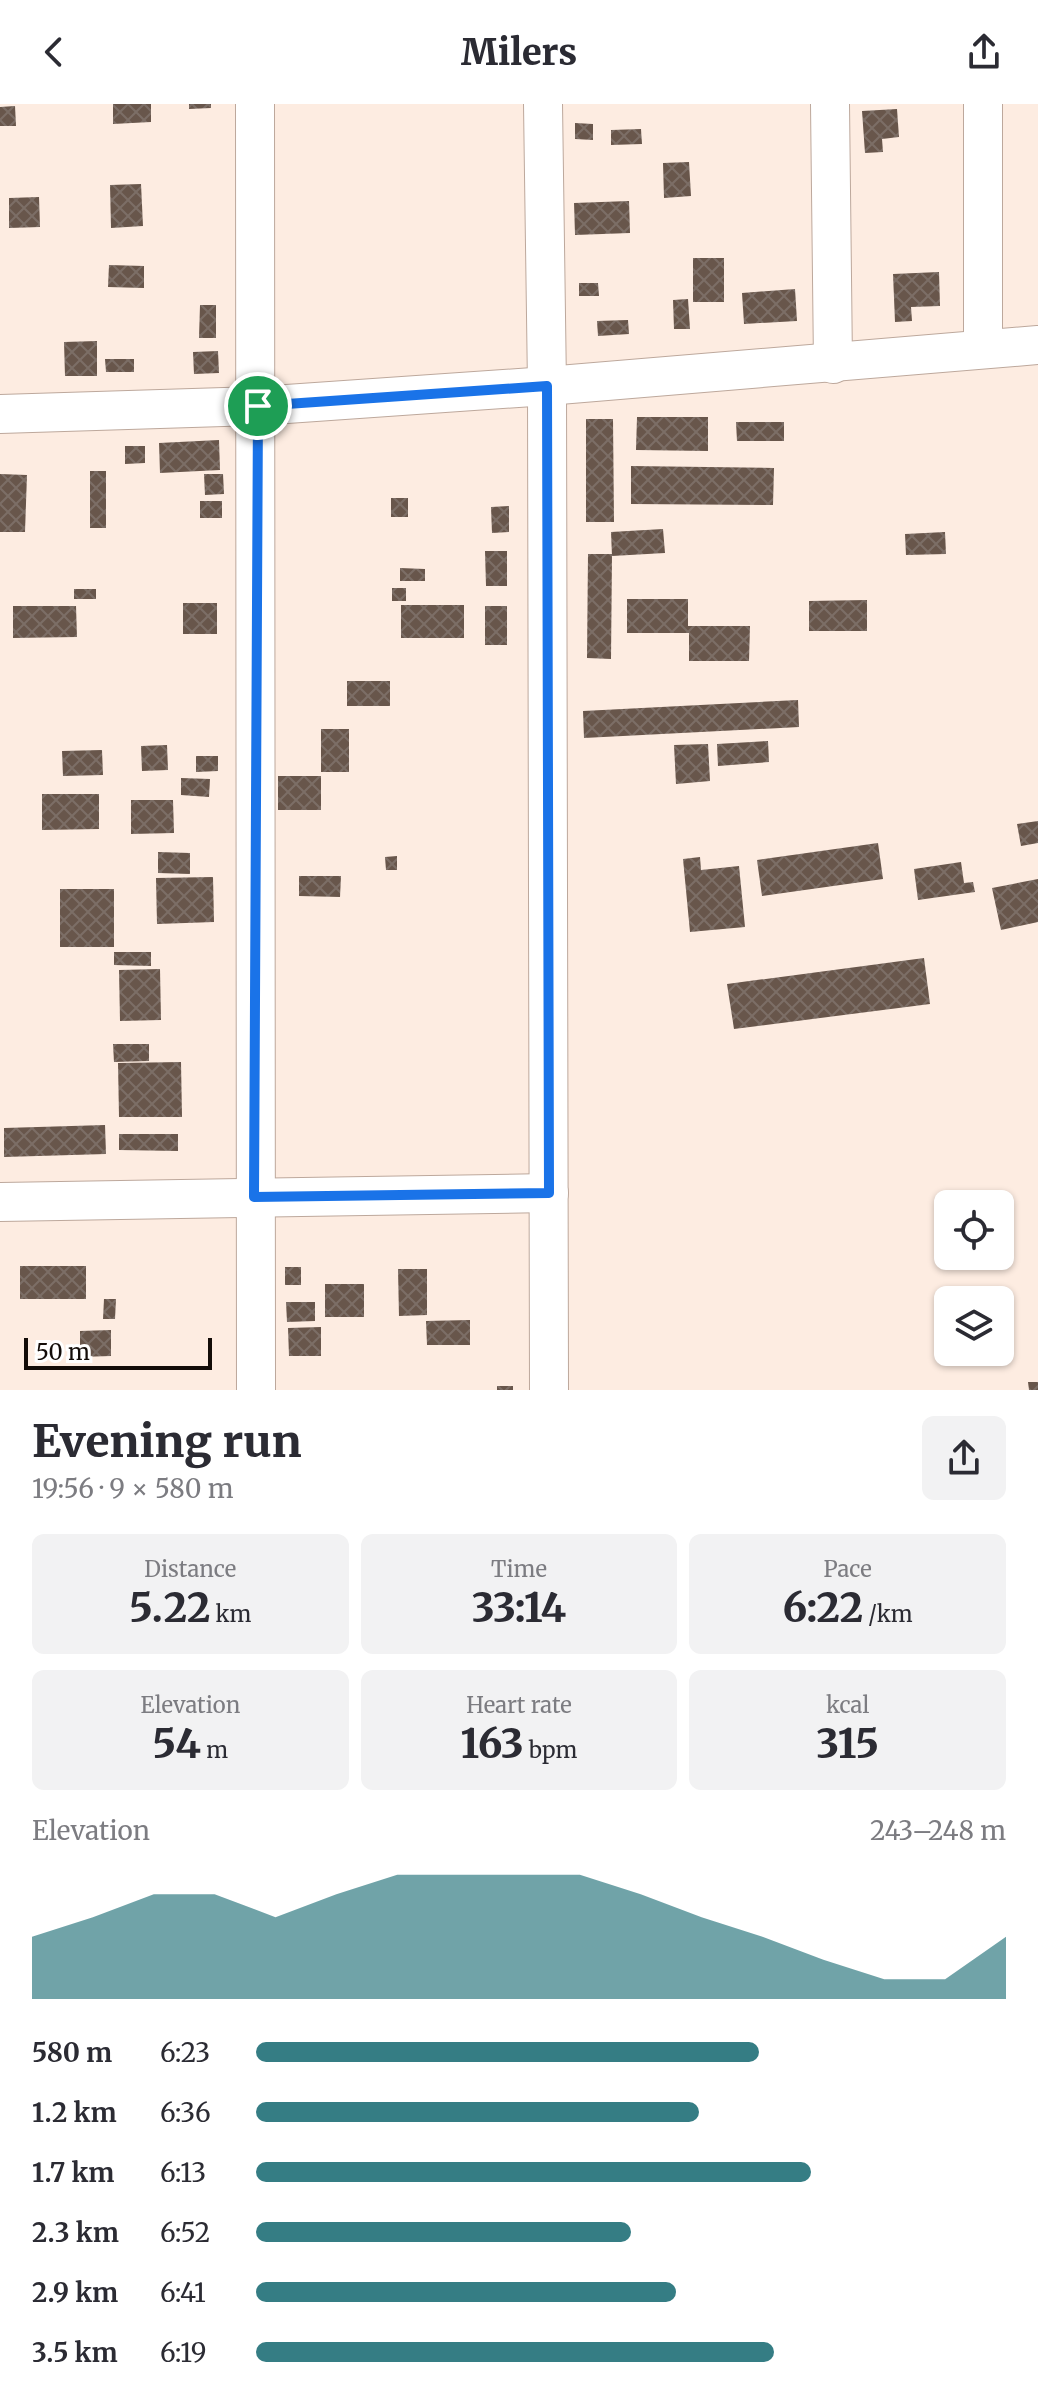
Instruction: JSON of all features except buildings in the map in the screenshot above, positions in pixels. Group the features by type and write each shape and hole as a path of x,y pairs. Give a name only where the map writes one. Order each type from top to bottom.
{"street":[{"path":"255,104 258,406 256,1390"},
{"path":"543,104 547,386 549,1390"},
{"path":"830,104 833,364"},
{"path":"983,104 983,349"},
{"path":"0,414 258,406 833,364 1038,345"},
{"path":"0,1202 549,1193"}],"route":[{"path":"547,386 549,1193 254,1197 258,406 547,386"}]}
